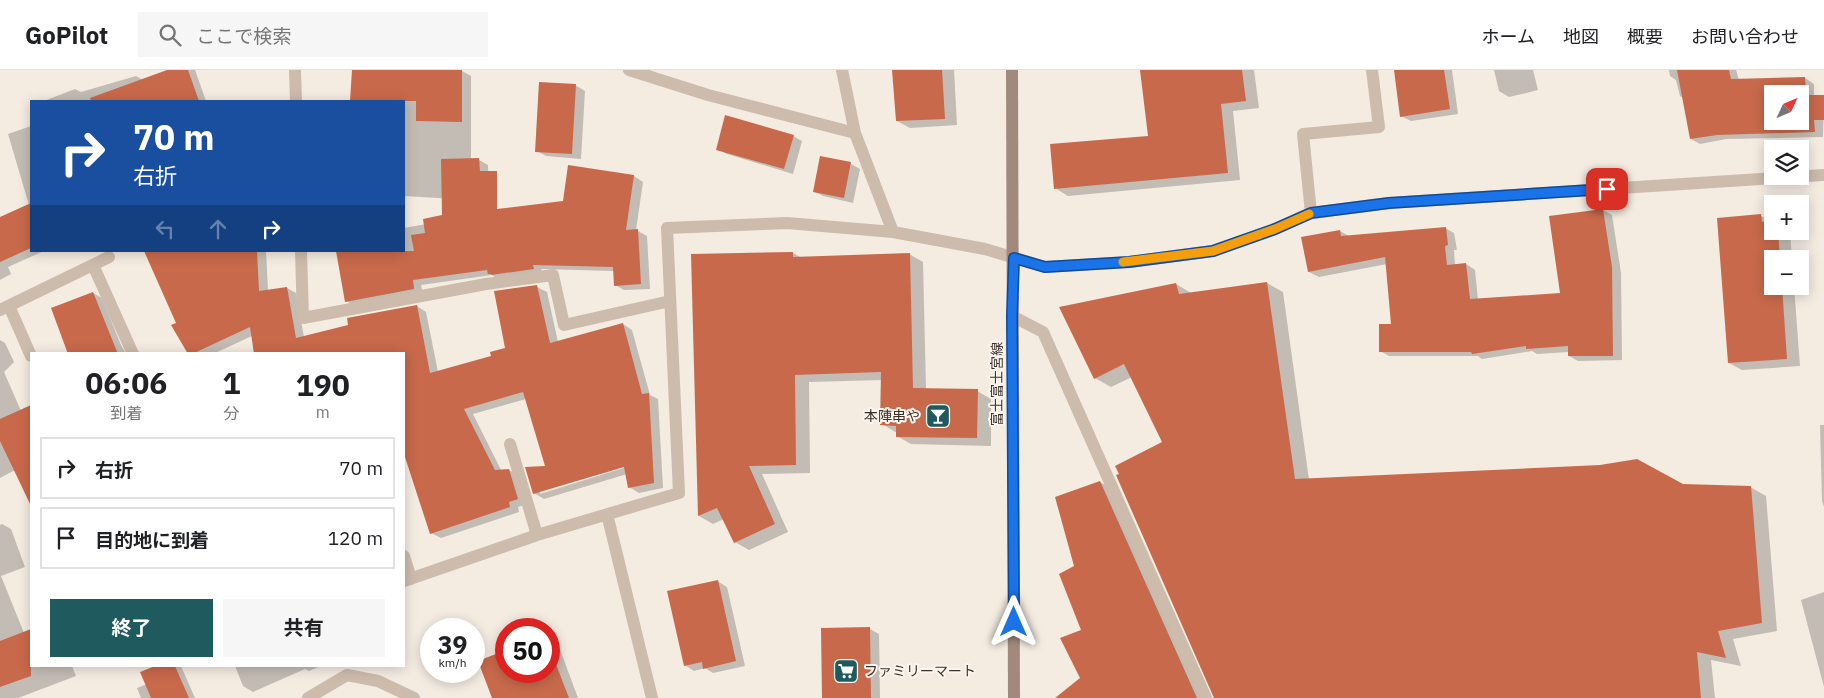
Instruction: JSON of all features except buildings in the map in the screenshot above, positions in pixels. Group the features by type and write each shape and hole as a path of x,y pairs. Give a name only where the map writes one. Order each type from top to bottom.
{"main road":[{"name":"富士富士宮線","path":"1012,70 1014,698"}],"street":[{"path":"295,70 296,100"},
{"path":"629,70 708,95 855,133"},
{"path":"842,70 855,133 893,232"},
{"path":"1311,213 1303,134 1379,127 1372,70"},
{"path":"405,562 408,580 537,535 679,493 668,228 787,223 893,232 986,249 1045,267 1129,262 1213,251 1275,229 1311,213 1389,203 1824,175"},
{"path":"300,252 302,318 486,284 553,275 564,325 670,301"},
{"path":"30,354 4,308 109,257"},
{"path":"93,265 132,352"},
{"path":"1012,316 1043,332 1206,698"},
{"path":"510,444 537,535"},
{"path":"607,514 652,698"},
{"path":"308,698 347,671 378,681 414,698"}],"slow traffic":[{"path":"1123,262 1213,251 1275,229 1309,214"}],"place":[{"name":"本陣串や","path":"938,416"},
{"name":"ファミリーマート","path":"846,671"}],"route":[{"path":"1014,622 1012,316 1014,258 1045,267 1129,262 1213,251 1275,229 1311,213 1389,203 1607,189"}]}
